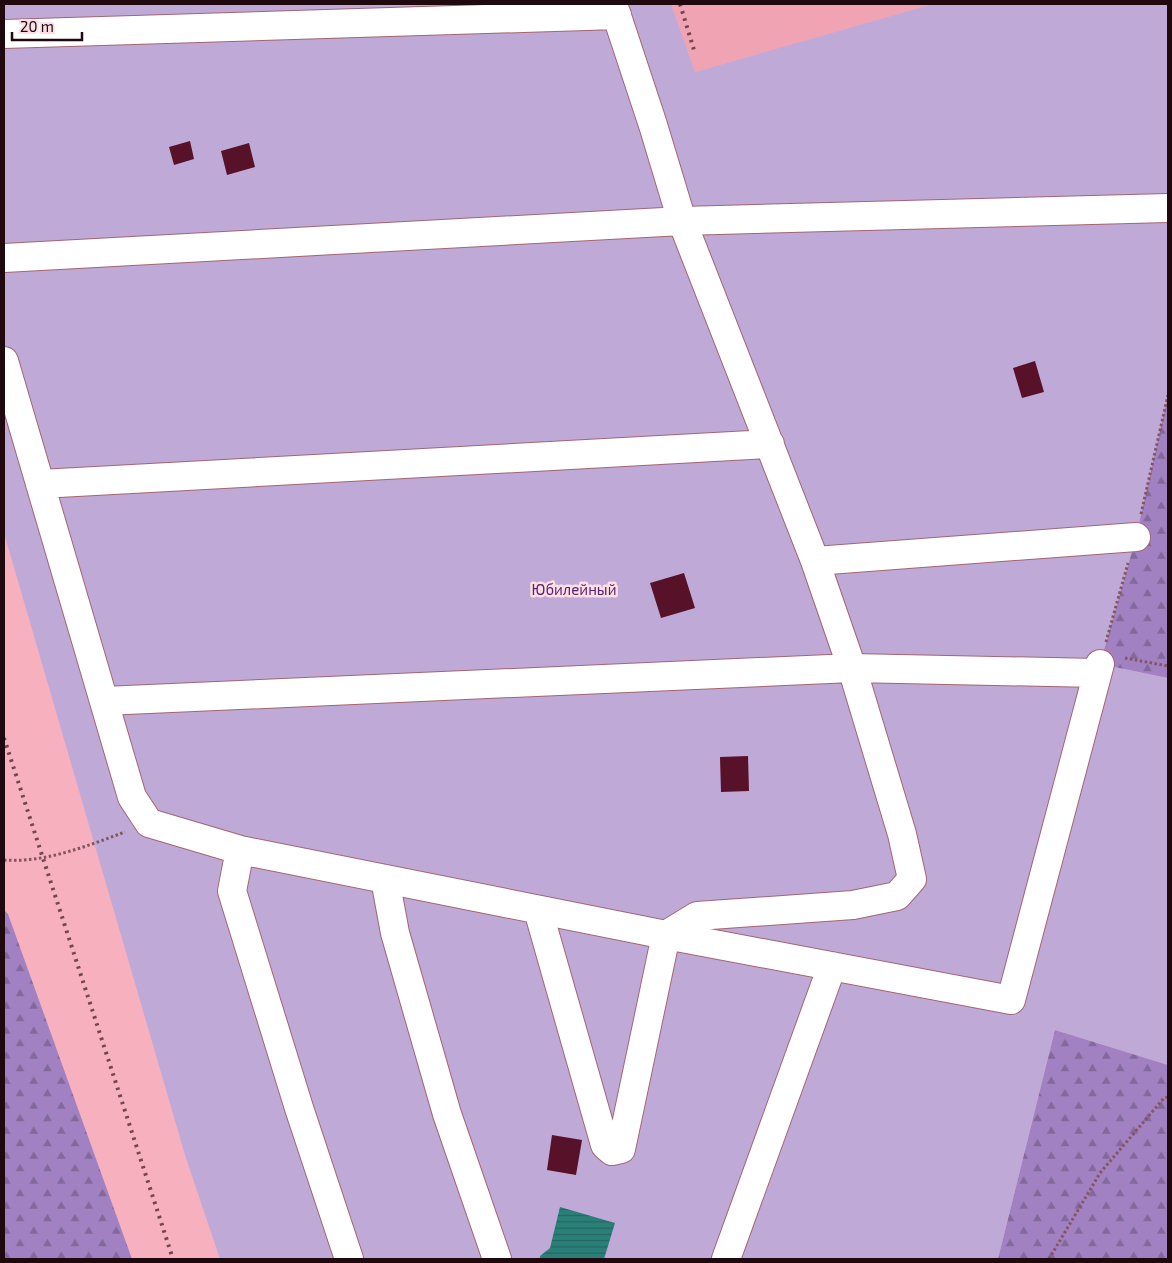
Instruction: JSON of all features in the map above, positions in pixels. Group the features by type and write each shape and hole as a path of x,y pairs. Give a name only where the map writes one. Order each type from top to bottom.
{"street":[{"path":"4,34 615,9 682,221 815,561 852,668 902,834 912,880 897,896 853,905 697,916 666,935 621,1149 612,1151 605,1145 538,910"},
{"path":"4,258 682,221 1168,208"},
{"path":"4,361 132,797 149,823 240,850 666,935 1012,1000 1106,665 852,668 104,700"},
{"path":"40,484 770,444"},
{"path":"815,561 1136,537"},
{"path":"240,850 232,891 299,1108 349,1259"},
{"path":"385,879 394,934 447,1114 497,1259"},
{"path":"726,1259 832,966"}],"path":[{"path":"1106,665 1168,666"},
{"path":"4,860 21,861 82,847 149,823"},
{"path":"1050,1259 1100,1174 1164,1098 1168,1097"}],"shaded area":[{"path":"671,4 933,4 695,72"}],"green space":[{"name":"Юбилейный","path":"4,4 671,4 695,72 933,4 1168,4 1168,395 1136,537 1100,664 1168,678 1168,1065 1055,1030 998,1259 220,1259 185,1155 4,533"},
{"path":"1168,395 1168,678 1100,664 1136,537"},
{"path":"4,910 8,914 132,1259 4,1259"},
{"path":"1055,1030 1168,1065 1168,1259 998,1259"}],"water":[{"path":"560,1207 615,1223 604,1259 540,1259 540,1256 550,1248"}],"building":[{"path":"190,141 194,159 174,165 169,147"},
{"path":"249,143 255,167 227,175 221,151"},
{"path":"1035,361 1044,392 1022,398 1013,368"},
{"path":"684,573 695,608 661,618 650,583"},
{"path":"748,756 749,791 721,792 720,757"},
{"path":"552,1135 582,1140 576,1175 547,1170"}],"railway":[{"path":"680,4 694,50"},
{"path":"4,738 173,1259"}]}
